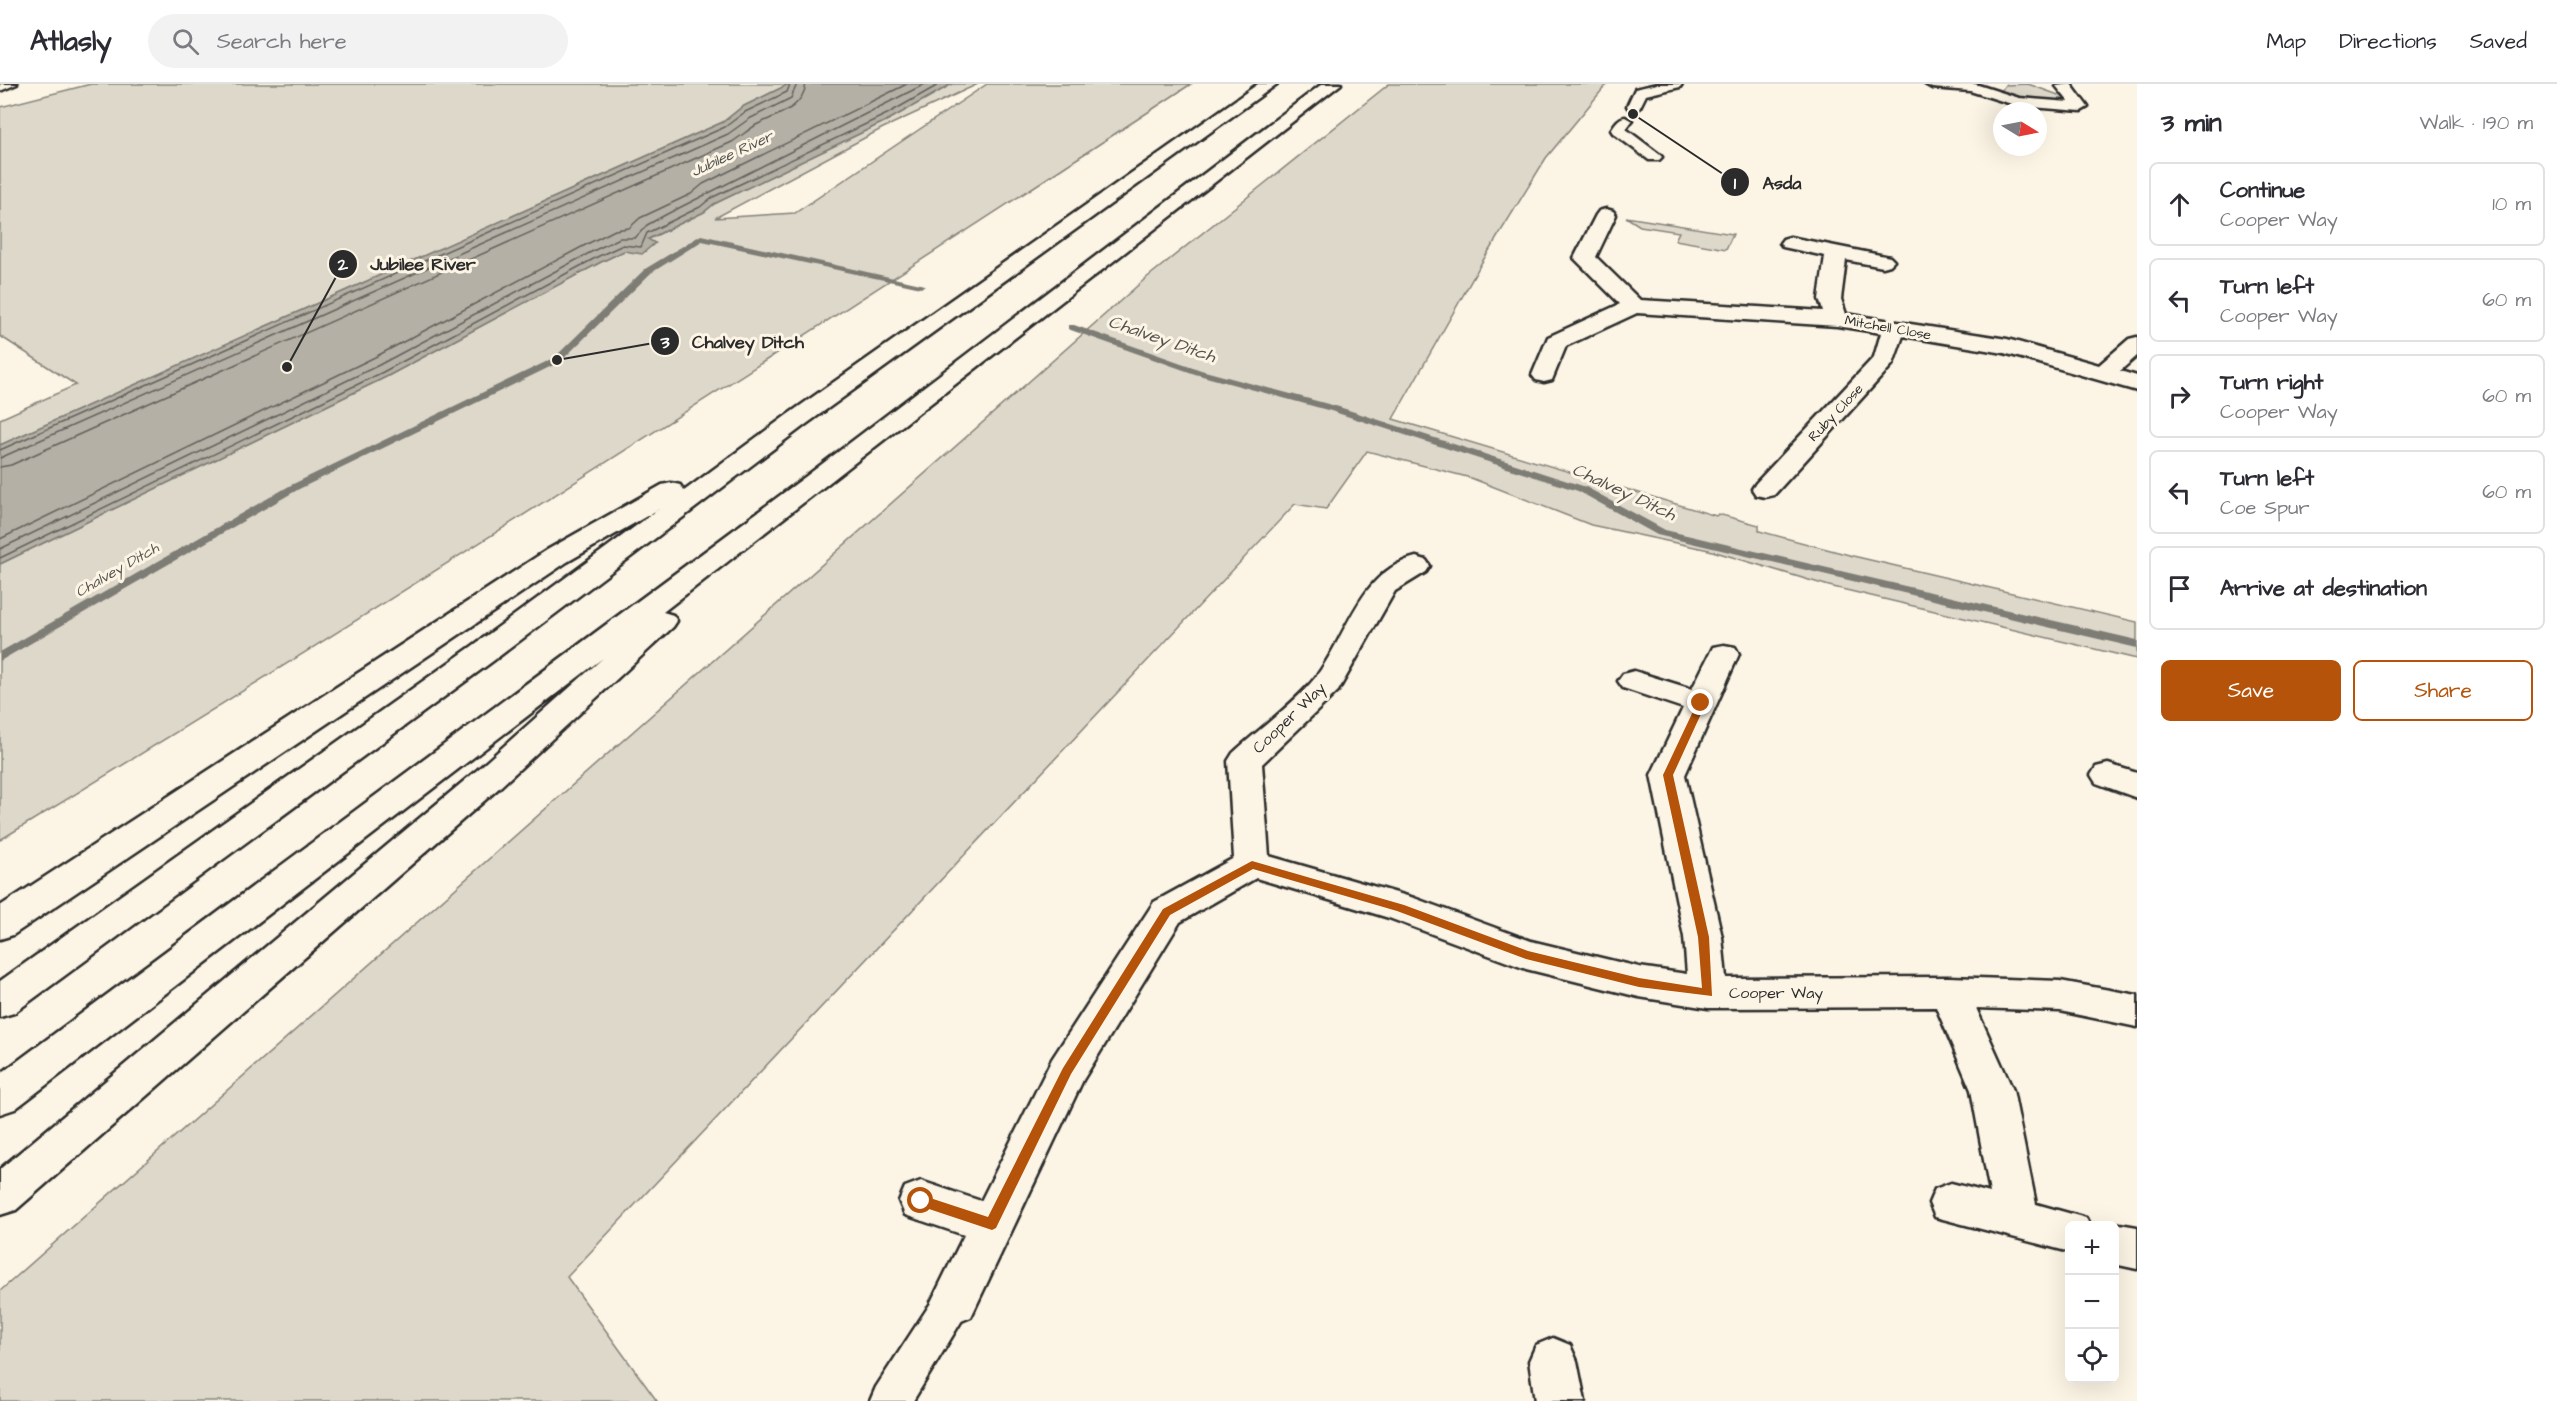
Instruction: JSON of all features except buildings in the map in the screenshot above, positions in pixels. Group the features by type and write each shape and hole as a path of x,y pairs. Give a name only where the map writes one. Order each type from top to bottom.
{"main road":[{"path":"0,1002 482,654 796,420 1269,84"},
{"path":"0,1097 814,483 1333,84"},
{"path":"1606,215 1585,258 1634,306"},
{"path":"1790,243 1883,261"},
{"path":"1836,252 1830,299 1837,319"},
{"name":"Mitchell Close","path":"1544,375 1556,342 1634,306 1837,319 2007,346 2137,384"},
{"name":"Ruby Close","path":"1765,489 1885,359 1893,329"},
{"path":"2104,373 2137,344"},
{"path":"0,925 557,556 796,420"},
{"path":"0,1196 488,779 814,483"},
{"name":"Cooper Way","path":"1416,566 1384,586 1327,684 1245,761 1252,864 1401,908 1526,954 1639,982 1708,993 1949,992 2060,996 2137,1011"},
{"path":"1708,993 1703,937 1668,775 1724,654"},
{"path":"1634,681 1701,703"},
{"path":"954,1302 1067,1071 1167,912 1252,864"},
{"path":"1949,992 1992,1090 2017,1220"},
{"path":"921,1201 992,1224"},
{"path":"1951,1203 2065,1231"},
{"path":"2119,1244 2137,1248"}],"lane":[{"path":"0,87 10,84"},
{"path":"1634,106 1640,92 1675,84"},
{"path":"1932,84 1976,85 2018,102 2081,107 2060,85"},
{"path":"1625,121 1618,130 1654,157"},
{"path":"890,1401 954,1302"}],"shaded area":[{"path":"91,84 789,84 742,107 723,122 0,445 0,419 76,385 0,336 0,107"},
{"path":"952,84 978,84 883,128 715,218 795,213 987,84 1191,84 896,277 599,467 0,840 0,564 386,377 601,262 624,251 655,243 647,240 704,212 714,204 890,119"},
{"path":"1389,84 1607,84 1546,158 1482,262 1393,419 1716,516 1718,514 1759,525 1759,531 1853,556 2137,622 2137,659 1829,586 1709,550 1591,525 1471,478 1367,451 1326,509 1295,504 567,1277 657,1401 0,1401 0,1291 1145,279"},
{"path":"2028,84 2064,97 2051,101 2033,100 2001,91 2005,85"},
{"path":"1626,217 1733,234 1726,249 1675,240 1679,232 1640,226"}],"water":[{"path":"789,84 952,84 890,119 714,204 704,212 648,239 655,243 642,254 624,251 601,262 386,377 0,564 0,445 723,122 742,107"}],"waterway":[{"name":"Chalvey Ditch","path":"0,657 295,487 557,360 648,271 701,238 921,285"},
{"name":"Chalvey Ditch","path":"1071,327 1198,372 1335,409 1582,489 1661,533 2137,644"}],"place":[{"name":"Asda","path":"1633,114"},
{"name":"Chalvey Ditch","path":"557,360"},
{"name":"Jubilee River","path":"287,367"}],"route":[{"path":"921,1201 992,1224 1067,1071 1167,912 1252,864 1401,908 1526,954 1639,982 1708,993 1703,937 1668,775 1701,703"}]}
